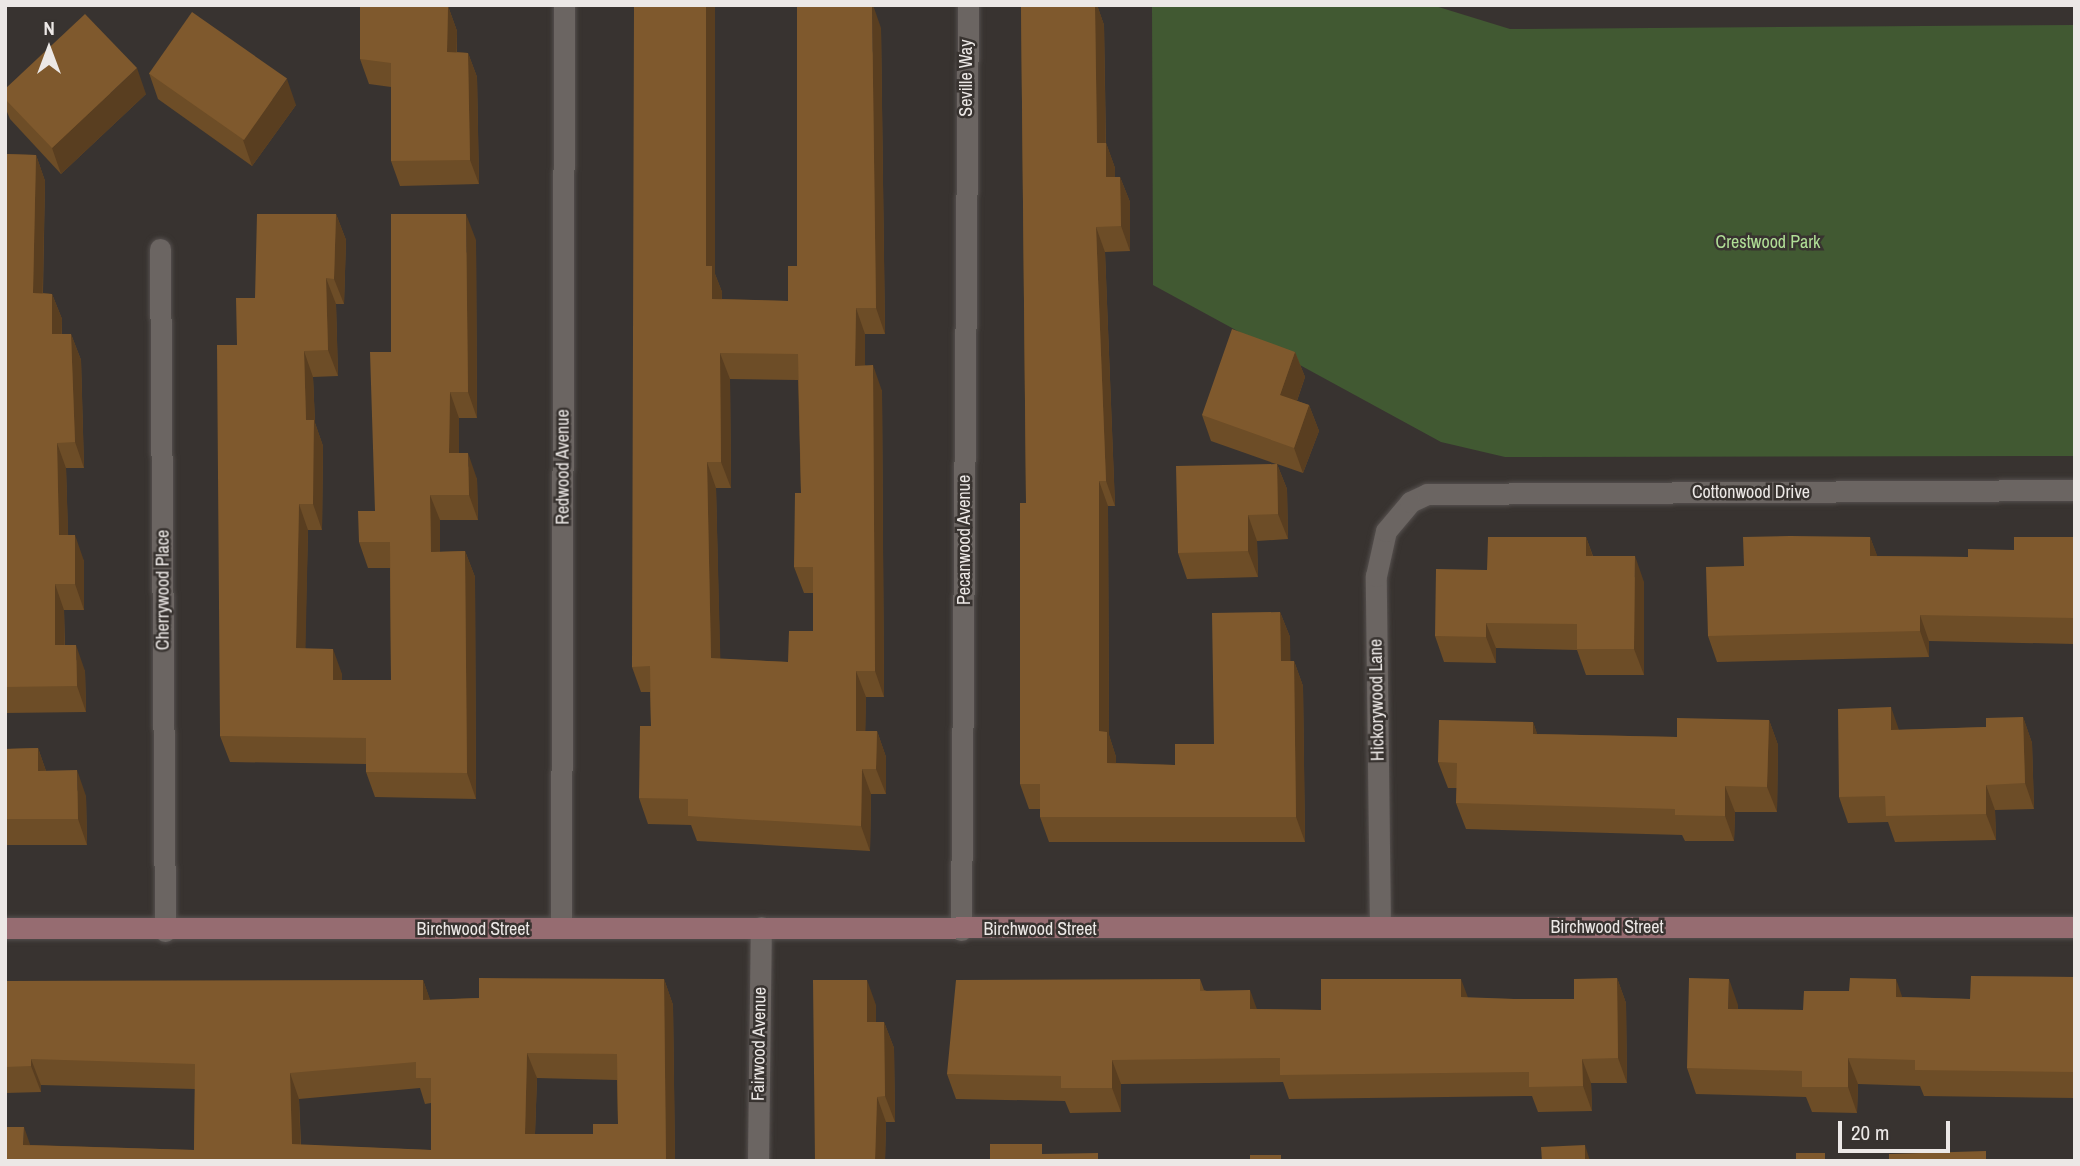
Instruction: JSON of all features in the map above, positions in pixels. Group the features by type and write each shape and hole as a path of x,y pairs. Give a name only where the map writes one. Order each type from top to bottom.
{"street":[{"name":"Redwood Avenue","path":"561,928 565,5"},
{"name":"Seville Way","path":"966,150 968,5"},
{"name":"Pecanwood Avenue","path":"961,930 966,150"},
{"name":"Cherrywood Place","path":"160,249 165,931"},
{"name":"Cottonwood Drive","path":"1427,494 2075,490"},
{"name":"Hickorywood Lane","path":"1380,927 1376,576 1386,531 1410,502 1427,494"},
{"name":"Birchwood Street","path":"5,928 165,931 761,927 961,930 2075,927"},
{"name":"Fairwood Avenue","path":"758,1161 761,927"}],"green space":[{"name":"Crestwood Park","path":"1152,5 1432,5 1510,29 2075,25 2075,456 1505,457 1441,442 1153,285"}],"building":[{"path":"634,5 706,5 706,266 712,266 712,299 788,301 788,266 797,266 797,5 872,5 876,308 856,308 855,366 873,365 875,671 856,671 856,731 877,731 876,769 862,769 861,826 688,816 688,799 639,798 640,726 651,726 650,666 632,667","holes":["720,353 798,354 801,493 795,493 794,567 813,567 813,631 789,631 788,662 711,658 707,462 721,462"]},
{"path":"1021,5 1095,5 1097,143 1106,143 1106,177 1120,177 1121,226 1096,227 1106,481 1099,481 1099,731 1107,732 1107,763 1175,765 1175,744 1214,744 1212,613 1280,612 1281,661 1294,661 1296,817 1040,817 1040,784 1020,784 1020,503 1026,503"},
{"path":"360,6 448,6 447,52 468,53 470,160 391,161 391,63 360,59"},
{"path":"192,12 287,79 244,140 149,73"},
{"path":"85,14 137,68 52,148 5,99 5,89"},
{"path":"5,154 36,155 33,293 52,294 52,334 71,334 75,442 57,443 59,535 75,535 75,584 55,584 55,645 76,645 77,686 5,687"},
{"path":"257,214 336,214 334,279 326,278 328,350 304,351 306,420 314,420 313,504 299,504 296,648 333,649 333,680 391,680 390,542 359,542 358,511 375,511 370,352 391,352 391,214 466,214 468,392 450,392 449,453 468,453 469,495 430,495 431,552 465,551 467,773 366,772 366,738 220,736 217,345 237,345 236,298 255,298"},
{"path":"1232,329 1295,352 1280,395 1309,405 1294,448 1202,415"},
{"path":"1277,464 1278,514 1248,515 1248,551 1178,553 1176,466"},
{"path":"1488,537 1586,537 1586,556 1635,556 1634,649 1577,649 1577,624 1486,623 1486,637 1435,636 1436,569 1487,570"},
{"path":"1743,537 1870,537 1870,556 1968,557 1968,549 2014,550 2014,537 2075,537 2075,618 1920,615 1920,631 1708,636 1706,567 1744,566"},
{"path":"1891,707 1891,730 1986,727 1986,718 2023,717 2025,783 1986,785 1986,814 1886,816 1885,796 1839,797 1838,709"},
{"path":"1677,718 1769,720 1767,787 1725,786 1725,816 1675,815 1675,809 1456,803 1457,763 1438,762 1439,720 1533,722 1533,734 1677,737"},
{"path":"38,748 38,771 77,770 78,819 5,819 5,749"},
{"path":"1971,976 2075,977 2075,1072 1915,1070 1915,1060 1848,1058 1848,1087 1802,1087 1802,1071 1687,1068 1689,978 1729,979 1728,1009 1803,1010 1804,991 1849,991 1850,978 1896,979 1896,997 1970,999"},
{"path":"479,978 664,979 666,1161 5,1161 5,1127 24,1127 23,1145 194,1150 195,1064 31,1059 31,1066 5,1067 5,981 423,980 423,1000 479,998","holes":["527,1053 617,1054 618,1124 593,1124 593,1134 525,1134","416,1062 416,1078 431,1078 431,1150 292,1144 290,1073"]},
{"path":"1617,978 1618,1058 1582,1059 1583,1086 1529,1087 1529,1072 1280,1075 1280,1058 1112,1060 1112,1088 1061,1088 1061,1076 947,1074 956,980 1200,979 1200,991 1250,990 1250,1009 1321,1010 1321,979 1461,979 1461,997 1574,999 1574,979"},
{"path":"813,980 867,980 867,1022 884,1022 885,1096 877,1097 875,1161 815,1161"},
{"path":"990,1144 1042,1144 1042,1154 1098,1153 1098,1161 990,1161"},
{"path":"1585,1145 1585,1161 1542,1161 1541,1147"},
{"path":"1986,1151 1986,1161 1889,1161 1889,1154"},
{"path":"1796,1153 1825,1153 1825,1161 1796,1161"},
{"path":"1250,1155 1281,1155 1281,1161 1250,1161"}]}
